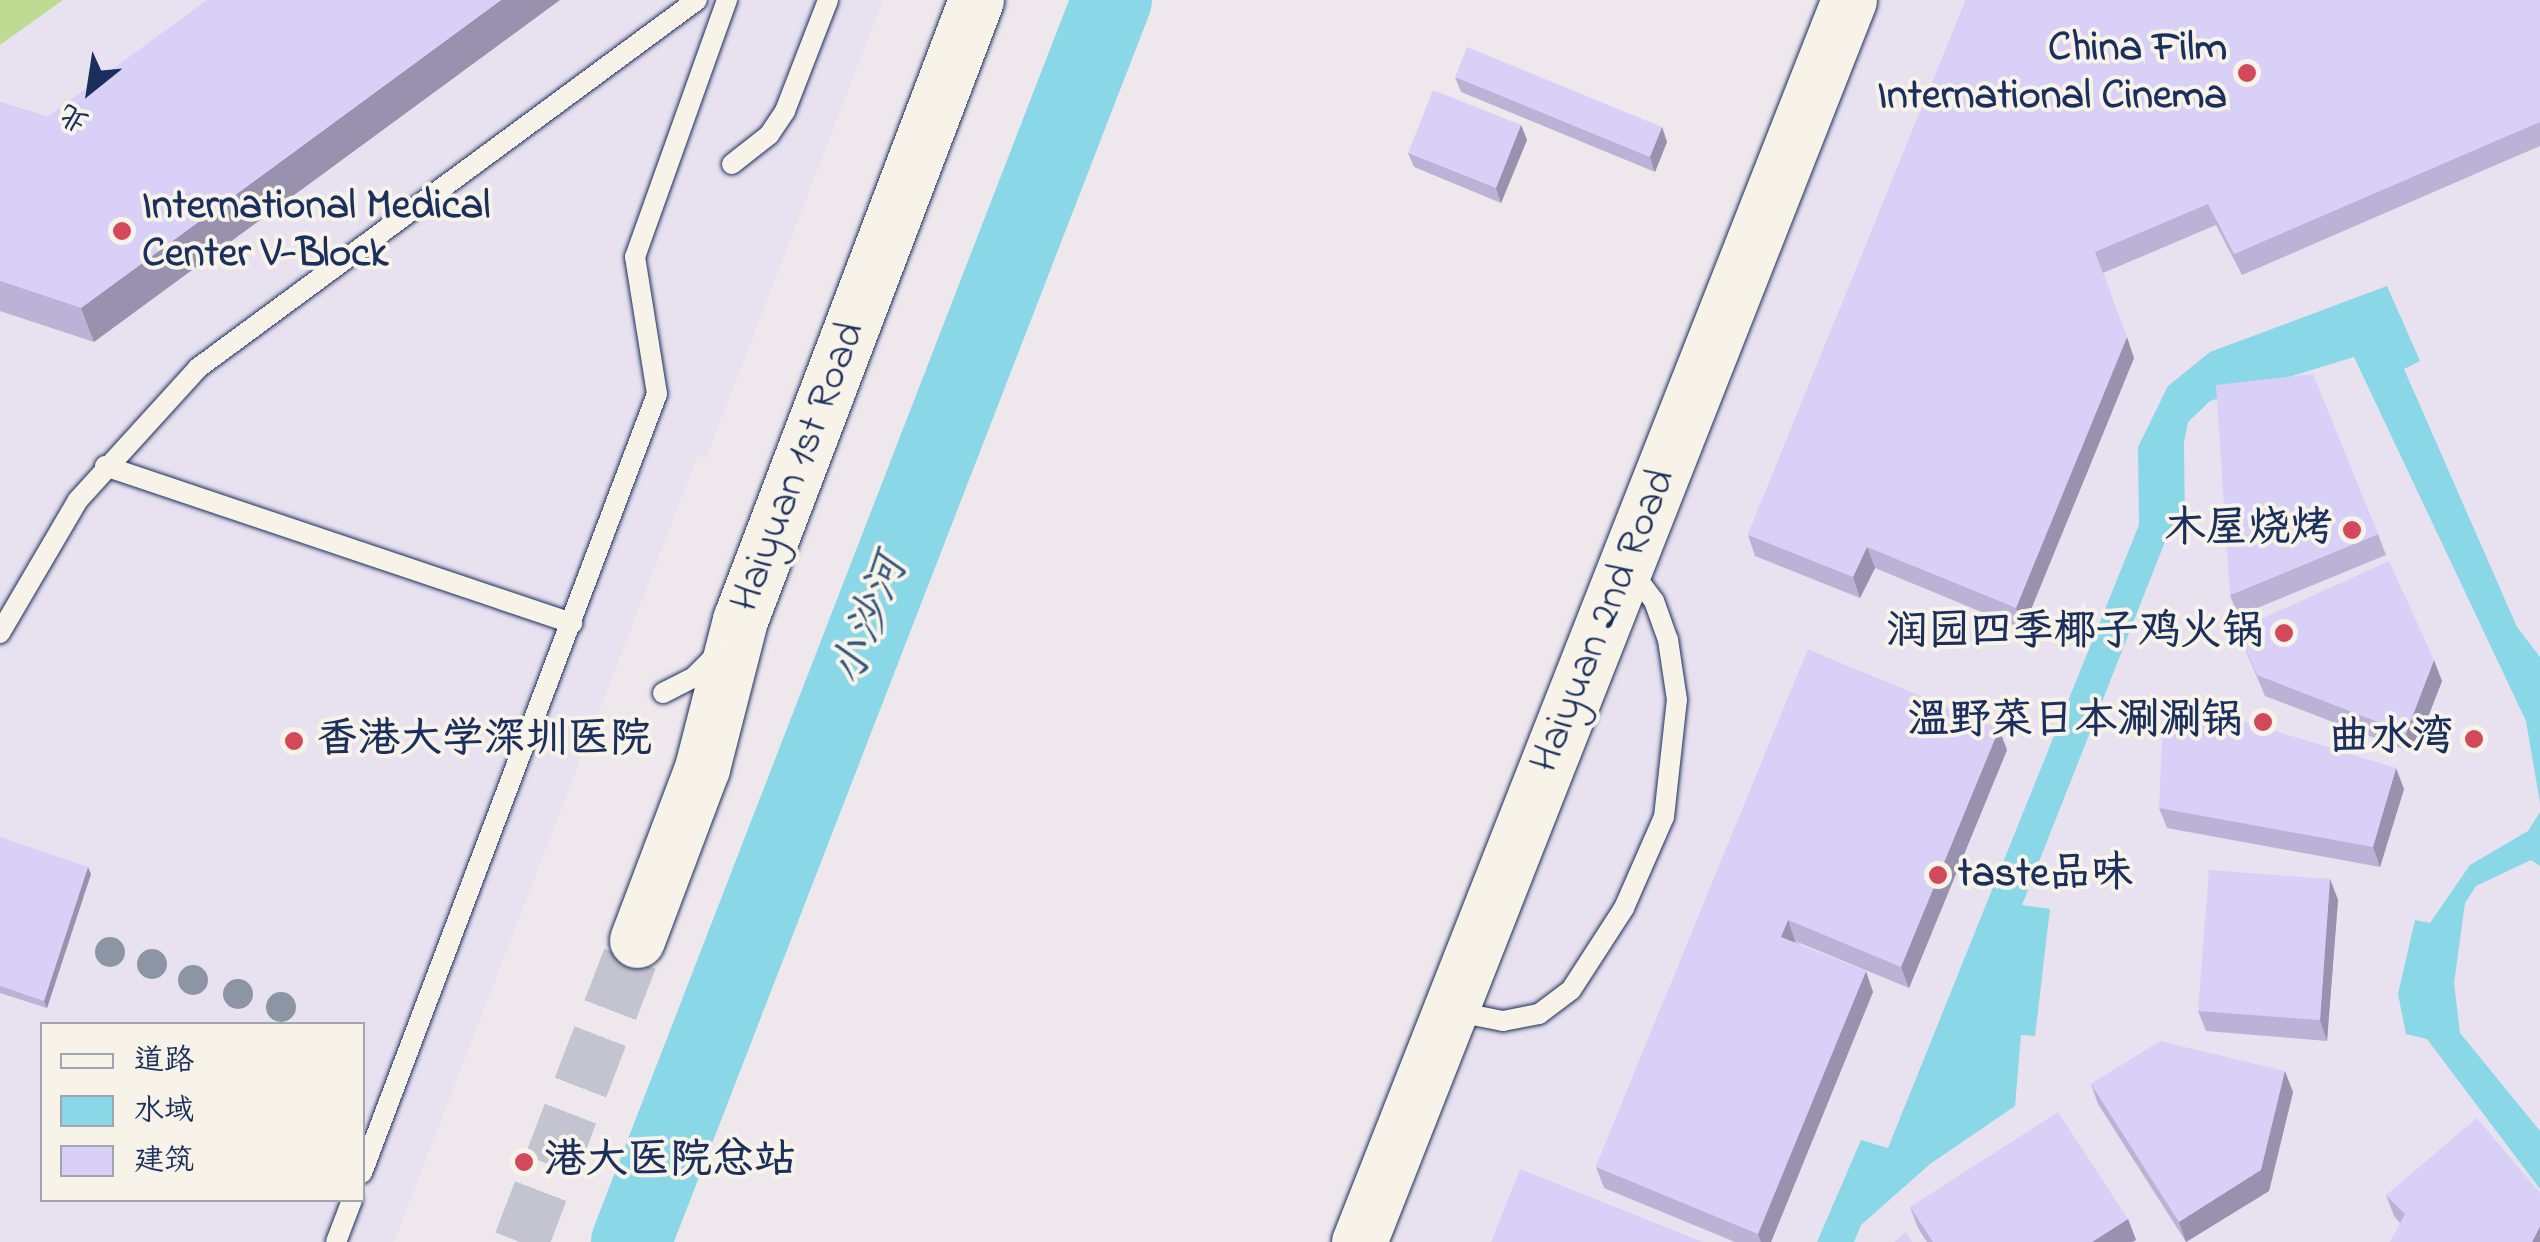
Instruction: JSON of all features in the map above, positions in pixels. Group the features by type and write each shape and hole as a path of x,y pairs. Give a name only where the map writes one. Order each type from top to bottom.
{"street":[{"name":"Haiyuan 1st Road","path":"637,940 702,768 740,620 976,0"},
{"name":"Haiyuan 2nd Road","path":"1359,1242 1849,0"}],"lane":[{"path":"0,633 43,554 105,466 198,368 697,0"},
{"path":"365,1166 658,394 635,257 726,0"},
{"path":"732,164 770,135 785,111 828,0"},
{"path":"105,466 572,623"},
{"path":"1450,1010 1503,1021 1538,1014 1571,990 1624,908 1664,817 1677,700 1668,640 1654,602 1626,564"},
{"path":"663,693 694,677 740,620"},
{"path":"336,1242 351,1202"}],"shaded area":[{"name":"香港大学深圳医院","path":"0,0 883,0 706,458 698,455 394,1242 0,1242"},
{"path":"1881,0 2540,0 2540,1242 1395,1242"}],"green space":[{"path":"0,0 63,0 0,45"}],"water":[{"path":"2387,286 2420,361 2404,369 2517,627 2540,657 2540,803 2526,721 2354,357 2210,401 2188,422 2184,442 2185,534 2168,534 2022,905 2050,909 2035,1036 2021,1035 2015,1106 1930,1164 1861,1225 1854,1242 1817,1242 1861,1140 1888,1148 2139,525 2138,447 2168,386 2210,352"},
{"path":"2540,812 2540,866 2531,860 2476,886 2465,903 2454,983 2460,1033 2540,1131 2540,1189 2427,1039 2406,1034 2398,994 2415,920 2430,923 2470,865 2528,831"}],"building":[{"name":"International Medical Center V-Block","path":"207,0 501,0 81,308 0,281 0,102 47,117"},
{"path":"1966,0 2540,0 2540,122 2234,254 2208,204 2095,252 2127,337 2016,608 1867,547 1853,577 1748,535"},
{"path":"1467,47 1662,127 1650,157 1455,77"},
{"path":"1433,90 1521,125 1496,188 1408,153"},
{"path":"2313,374 2378,534 2230,595 2216,385"},
{"path":"2389,561 2434,660 2406,733 2257,675 2237,630"},
{"path":"1808,650 1999,729 1901,967 1788,920 1781,937 1866,971 1758,1234 1596,1167"},
{"path":"2164,697 2396,768 2373,847 2159,808"},
{"path":"0,837 88,867 44,1001 0,986"},
{"path":"2209,870 2330,879 2320,1020 2198,1011"},
{"path":"2160,1041 2285,1071 2261,1170 2179,1222 2091,1084"},
{"path":"2058,1112 2128,1219 2092,1242 1933,1242 1910,1207"},
{"path":"2477,1118 2540,1193 2540,1226 2532,1242 2390,1242 2405,1214 2386,1195"},
{"path":"1520,1169 1703,1242 1491,1242"},
{"path":"1906,1232 1912,1242 1894,1242"}],"waterway":[{"name":"小沙河","path":"631,1242 1112,0"}],"tunnel":[{"path":"521,1242 637,940"}],"place":[{"name":"China Film International Cinema","path":"2247,73"},
{"name":"International Medical Center V-Block","path":"122,231"},
{"name":"木屋烧烤","path":"2352,530"},
{"name":"润园四季椰子鸡火锅","path":"2284,633"},
{"name":"温野菜日本涮涮锅","path":"2263,722"},
{"name":"曲水湾","path":"2474,739"},
{"name":"香港大学深圳医院","path":"294,741"},
{"name":"taste品味","path":"1938,875"},
{"name":"港大医院总站","path":"524,1162"}]}
